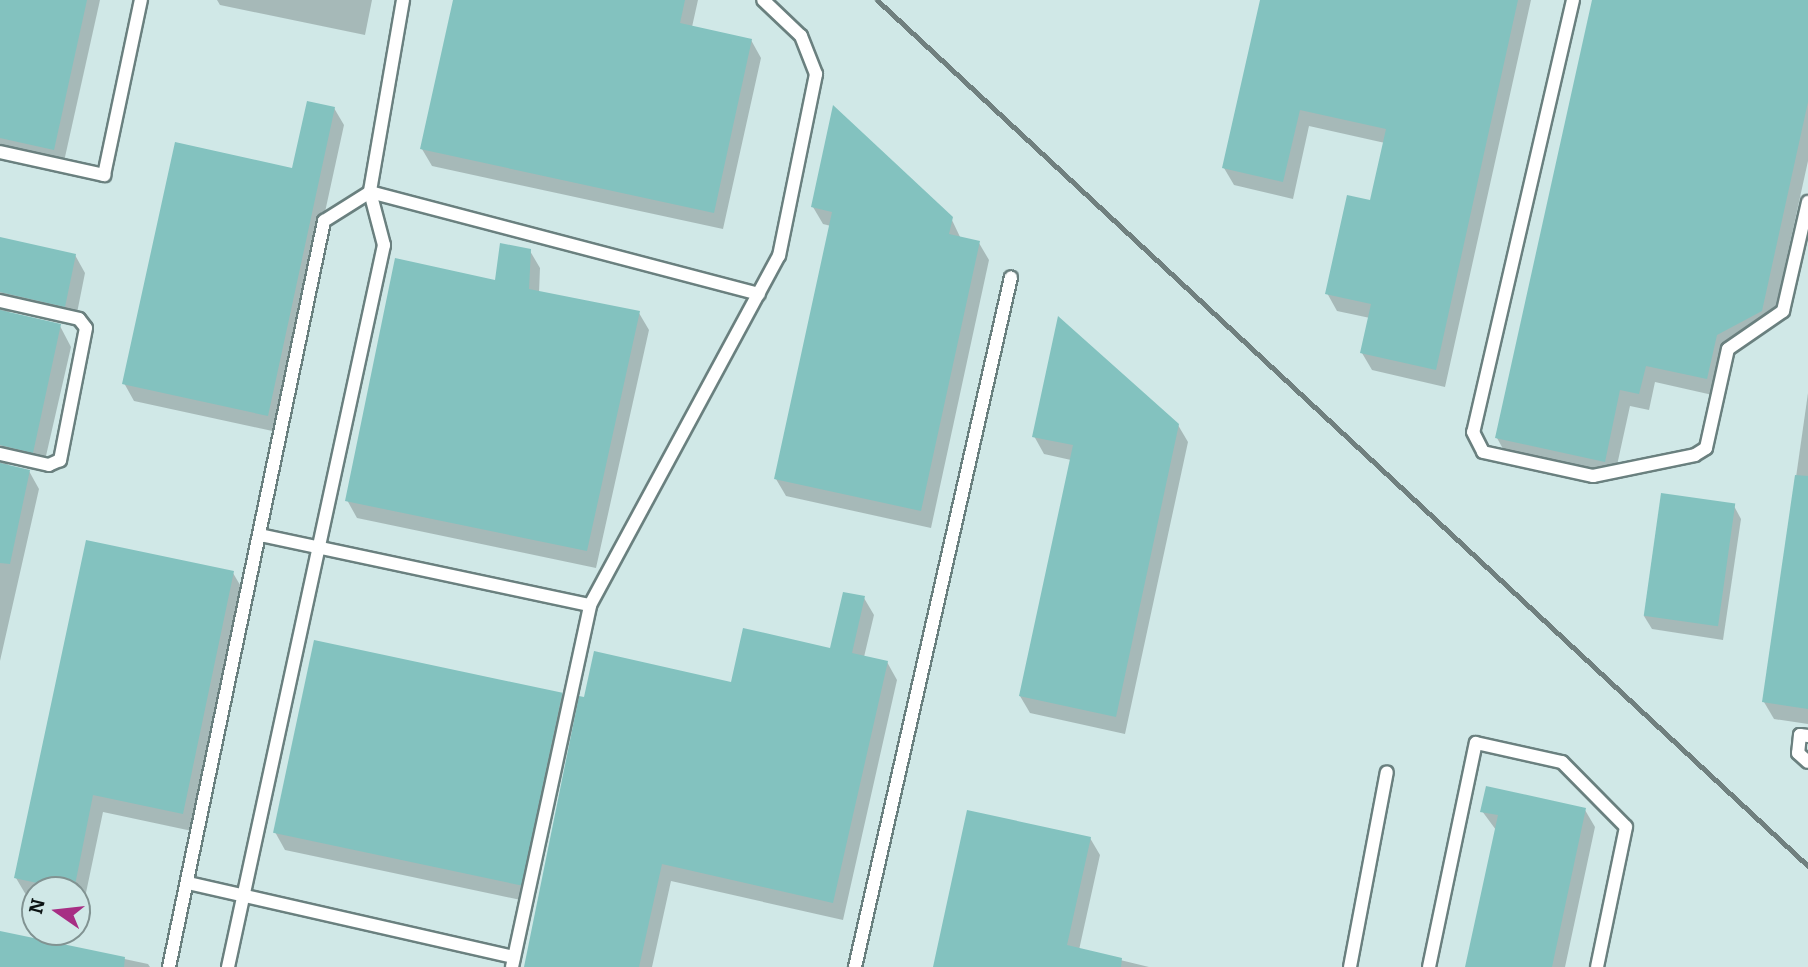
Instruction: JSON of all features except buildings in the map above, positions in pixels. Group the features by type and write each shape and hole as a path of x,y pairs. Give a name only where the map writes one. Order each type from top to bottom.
{"lane":[{"path":"0,152 104,175 141,0"},
{"path":"228,967 384,245 370,192 403,0"},
{"path":"188,883 513,962 590,606 779,256 816,74 801,36 763,0"},
{"path":"1573,0 1473,432 1483,452 1593,476 1695,455 1706,448 1728,349 1783,310 1808,202"},
{"path":"169,967 324,221 370,192 759,293"},
{"path":"855,967 1011,277"},
{"path":"0,302 79,319 86,328 60,460 49,465 0,454"},
{"path":"260,535 590,606"},
{"path":"1808,736 1800,735 1798,752 1808,762"},
{"path":"1429,967 1476,743 1562,762 1626,827 1597,967"},
{"path":"1350,967 1387,772"}],"railway":[{"path":"877,0 1808,866"}]}
